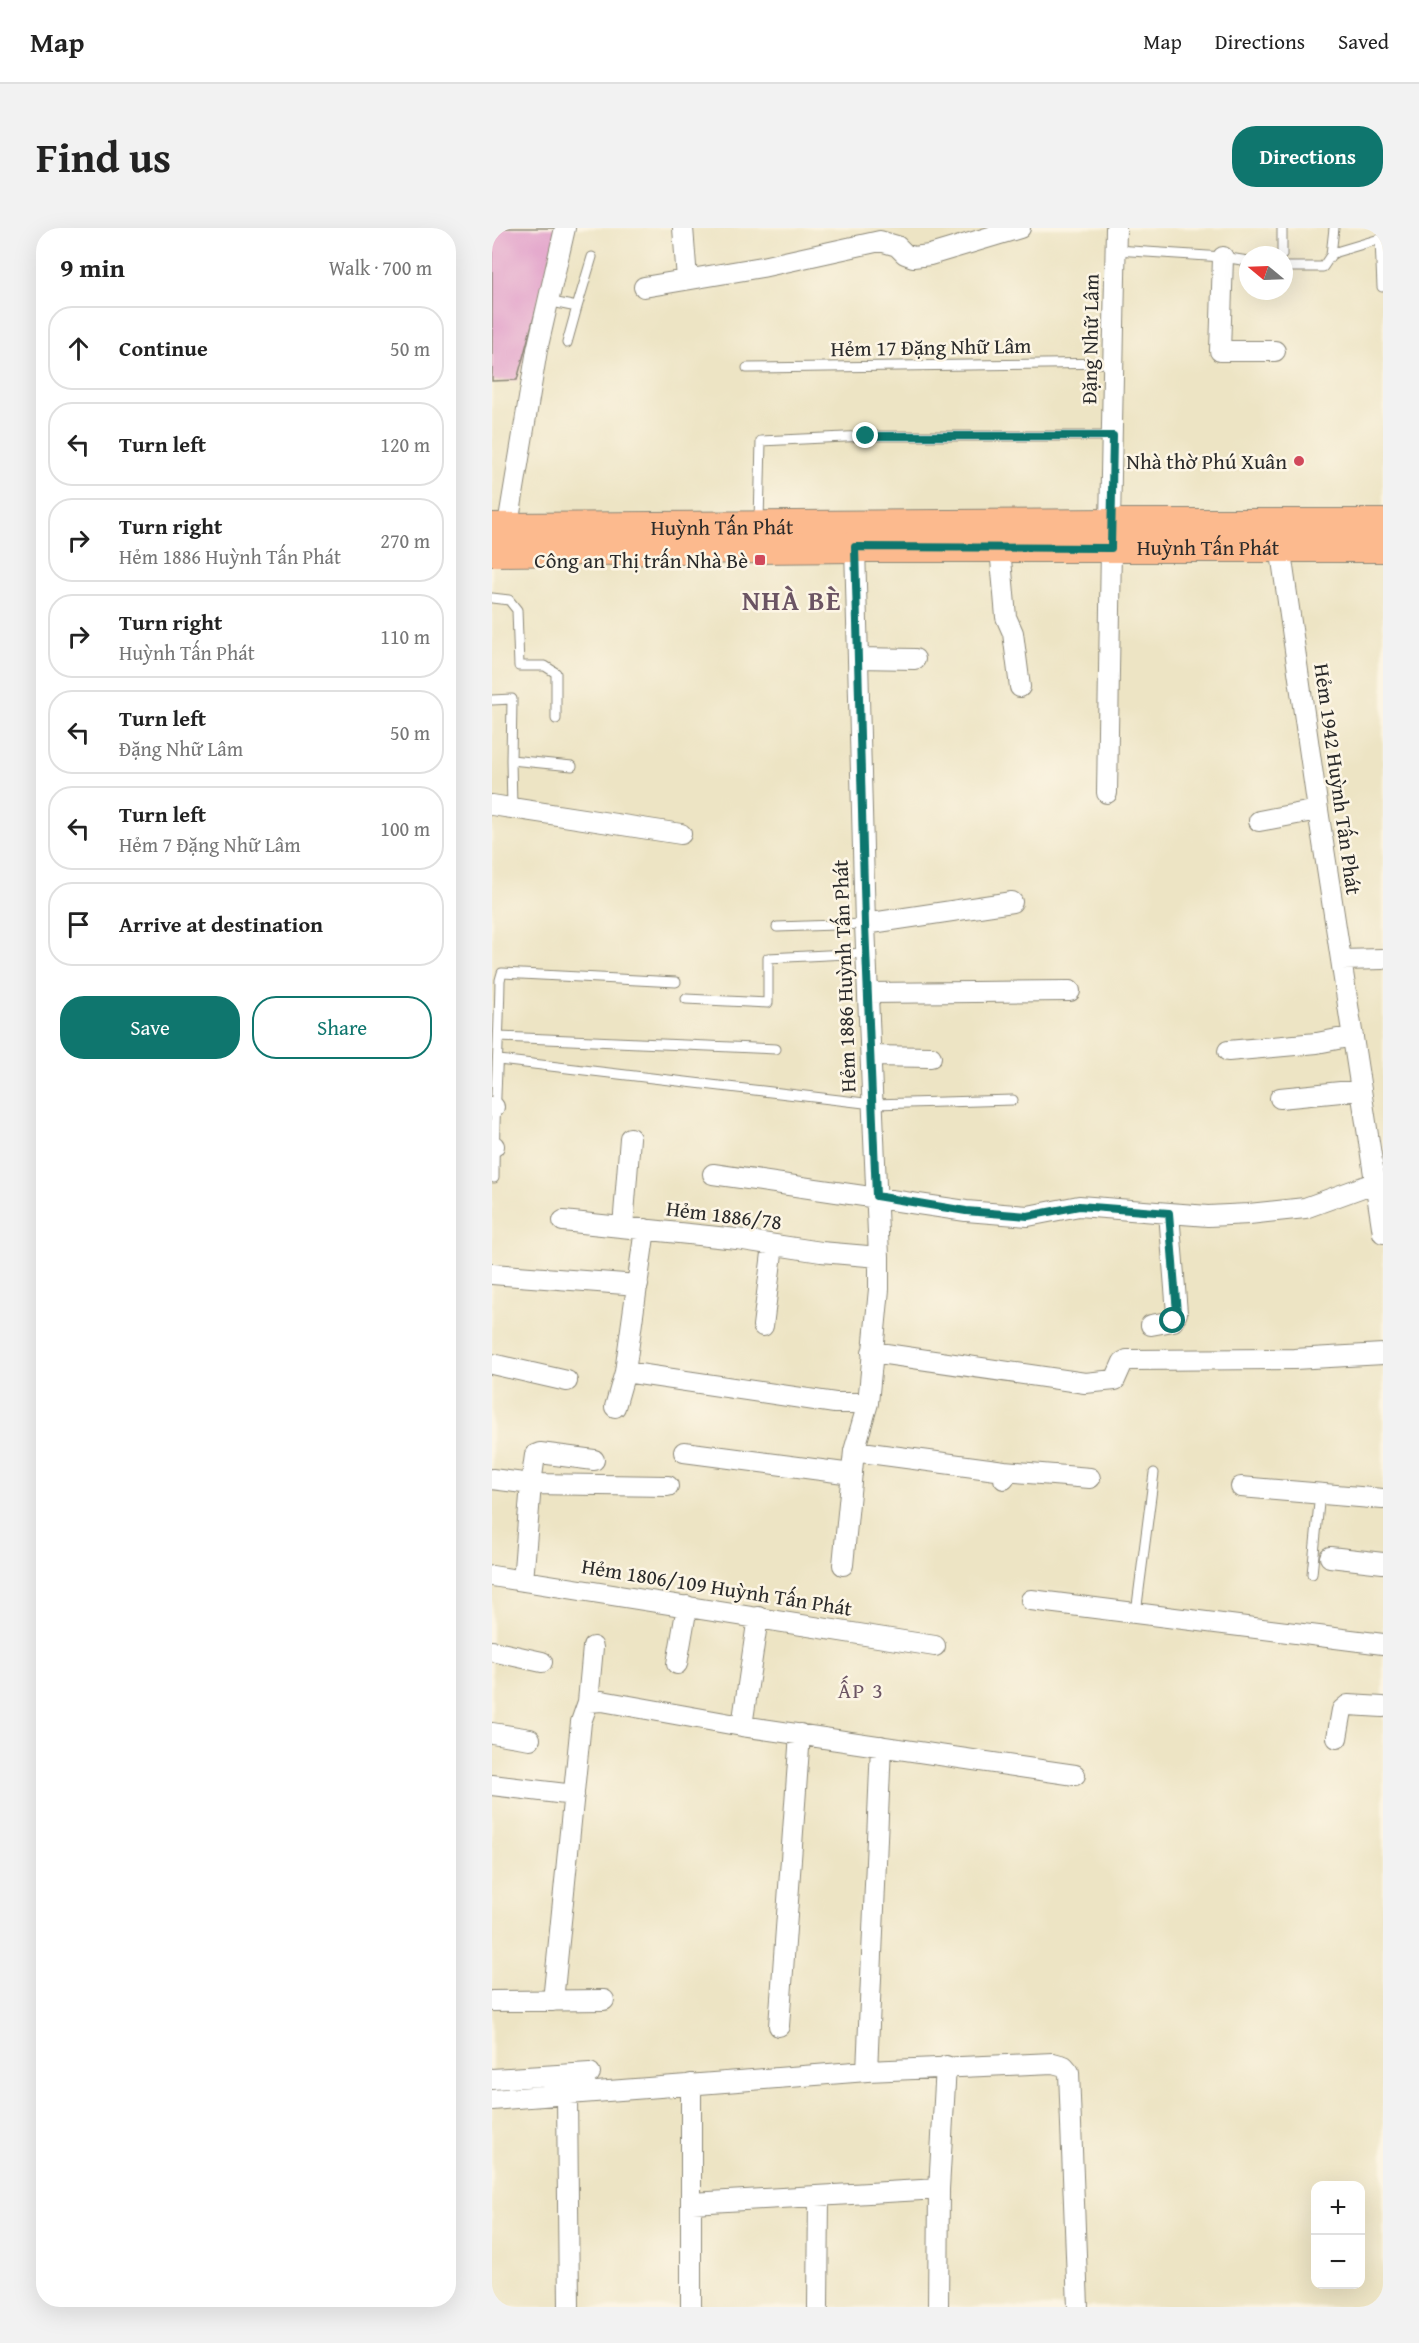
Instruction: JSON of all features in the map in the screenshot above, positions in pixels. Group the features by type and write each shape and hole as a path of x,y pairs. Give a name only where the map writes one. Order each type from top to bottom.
{"main road":[{"name":"Huỳnh Tấn Phát","path":"499,540 1000,548 1111,536 1383,524"},
{"name":"Huỳnh Tấn Phát","path":"499,540 759,526 1111,536 1280,546 1383,546"}],"street":[{"path":"499,540 547,301 565,228"},
{"path":"683,228 687,279"},
{"path":"644,287 762,267 880,241 897,246 905,254 913,257 930,255 974,235 1020,228"},
{"name":"Đặng Nhữ Lâm","path":"1107,794 1116,228"},
{"path":"1223,257 1220,351 1275,351"},
{"name":"Hẻm 1942 Huỳnh Tấn Phát","path":"1280,546 1361,1090 1375,1135 1383,1233"},
{"name":"Hẻm 1886 Huỳnh Tấn Phát","path":"843,1565 854,1451 868,1403 879,1289 865,924 855,547"},
{"path":"1000,548 1006,617 1013,633 1020,687"},
{"path":"858,658 915,659"},
{"path":"492,805 681,834"},
{"path":"1259,821 1318,810"},
{"path":"865,924 1012,902"},
{"path":"1341,960 1383,959"},
{"path":"868,993 1070,991"},
{"path":"1228,1051 1317,1043 1353,1036"},
{"path":"871,1056 931,1057"},
{"path":"1280,1098 1361,1090"},
{"path":"623,1227 630,1138"},
{"path":"713,1174 876,1196 966,1211 1028,1216 1079,1206 1208,1216 1305,1208 1379,1183"},
{"path":"1151,1325 1173,1321 1177,1313 1169,1213"},
{"name":"Hẻm 1886/78","path":"562,1221 879,1257"},
{"path":"615,1407 625,1372 645,1229"},
{"path":"763,1326 773,1245"},
{"path":"492,1274 638,1286"},
{"path":"872,1352 1085,1383 1115,1380 1123,1362 1127,1360 1294,1359 1383,1354"},
{"path":"492,1364 567,1381"},
{"path":"625,1372 835,1403 868,1403"},
{"path":"854,1451 1004,1475 1090,1479"},
{"path":"684,1452 852,1474"},
{"path":"523,1581 535,1455 540,1453 594,1460"},
{"path":"492,1479 531,1484 668,1486"},
{"path":"1241,1487 1383,1498"},
{"path":"1330,1557 1383,1563"},
{"name":"Hẻm 1806/109 Huỳnh Tấn Phát","path":"492,1576 935,1646"},
{"path":"1031,1600 1383,1644"},
{"path":"677,1664 687,1606"},
{"path":"742,1726 758,1617"},
{"path":"553,2001 581,1722 595,1702 593,1647"},
{"path":"492,1651 542,1662"},
{"path":"595,1702 1075,1775"},
{"path":"1337,1738 1342,1710 1348,1705 1383,1707"},
{"path":"492,1733 530,1740"},
{"path":"779,2026 800,1734"},
{"path":"867,2071 881,1746"},
{"path":"492,1785 574,1795"},
{"path":"492,2001 604,2000"},
{"path":"492,2100 867,2071 1053,2063 1064,2066 1069,2072 1078,2307"},
{"path":"938,2307 939,2189 946,2067"},
{"path":"492,2079 590,2073"},
{"path":"691,2084 691,2307"},
{"path":"567,2094 569,2307"},
{"path":"692,2203 939,2189"},
{"path":"818,2307 819,2196"}],"lane":[{"path":"1282,228 1282,246"},
{"path":"1293,267 1323,267 1330,255 1334,228"},
{"path":"1330,255 1382,238 1382,287"},
{"path":"1116,250 1239,260"},
{"path":"567,343 592,257"},
{"path":"547,301 577,307"},
{"name":"Hẻm 17 Đặng Nhữ Lâm","path":"747,368 1115,363"},
{"path":"759,526 761,441 866,436 1113,436"},
{"path":"492,598 510,600 517,610 519,666 545,666 556,673 556,719"},
{"path":"492,700 512,699 512,808"},
{"path":"511,760 572,766"},
{"path":"777,927 865,924"},
{"path":"686,999 768,1003 768,958 866,953"},
{"path":"494,1178 493,1107 499,1060 500,980 497,972 676,982"},
{"path":"499,1037 776,1049"},
{"path":"499,1060 873,1104 1013,1101"},
{"path":"1136,1613 1154,1473"},
{"path":"1312,1574 1320,1493"}],"building":[{"path":"492,228 558,228 517,380 492,381"}],"place":[{"name":"Nhà thờ Phú Xuân","path":"1299,461"},
{"name":"Công an Thị trấn Nhà Bè","path":"760,560"}],"district":[{"name":"NHÀ BÈ","path":"792,600"},
{"name":"ẤP 3","path":"861,1690"}],"route":[{"path":"866,436 1113,436 1111,548 855,547 865,924 876,1196 966,1211 1028,1216 1072,1206 1169,1213 1177,1313 1173,1321"}]}
